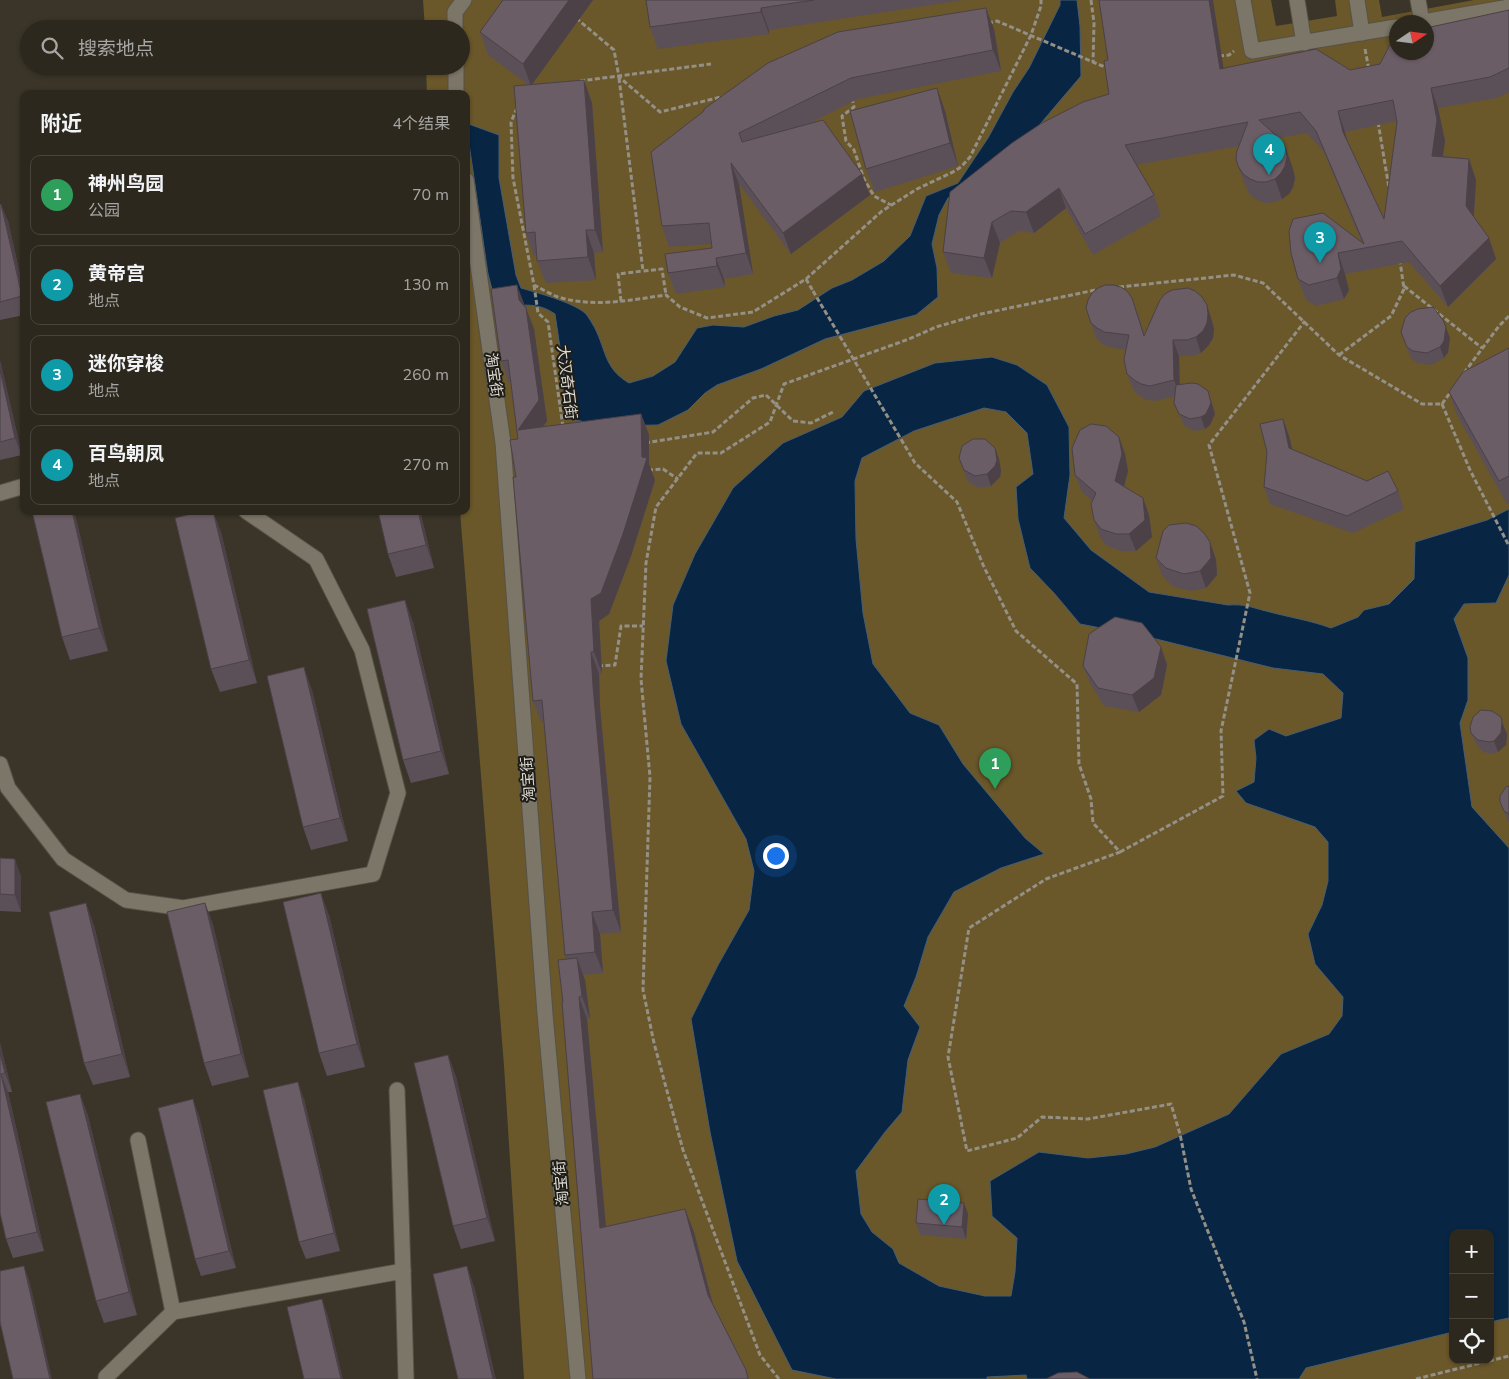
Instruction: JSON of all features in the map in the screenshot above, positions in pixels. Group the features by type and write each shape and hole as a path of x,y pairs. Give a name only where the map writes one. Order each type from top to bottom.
{"street":[{"path":"455,20 455,12 464,0"},
{"path":"1244,0 1252,51 1389,28"},
{"path":"1296,0 1304,43"},
{"path":"1357,0 1362,33"},
{"path":"1418,0 1421,15"},
{"path":"1434,18 1469,7 1509,7"},
{"path":"456,75 456,90"},
{"name":"淘宝街","path":"470,208 503,443 545,1014 578,1379"},
{"path":"0,493 20,487"},
{"path":"0,764 8,788 63,859 126,900 183,908 373,874 398,793 362,650 316,559 252,515"},
{"path":"397,1090 406,1379"},
{"path":"138,1140 173,1312"},
{"path":"106,1379 173,1312 403,1271"}],"path":[{"path":"621,302 618,274 662,269 666,295 680,307 707,318 754,312 806,279 882,211 917,189 955,171 970,157 1031,35 1041,6 1041,0"},
{"path":"1090,0 1094,23 1093,62"},
{"path":"569,12 614,50 643,271"},
{"path":"988,23 997,21 1114,72"},
{"path":"1362,33 1369,72"},
{"path":"1210,57 1229,55 1250,37"},
{"path":"571,82 711,64"},
{"path":"618,77 660,112 728,95"},
{"path":"850,90 854,107 842,116 846,141 854,150 864,179 874,196 892,205"},
{"path":"518,105 511,122 513,178 534,285 557,297 584,303 602,304 666,295"},
{"path":"1378,122 1389,189"},
{"path":"1339,355 1391,316 1404,289 1399,256"},
{"path":"1118,287 1234,275 1263,283 1339,355 1422,404 1442,404"},
{"path":"806,279 915,463 957,502 984,568 1016,631 1077,684 1079,764 1091,799 1093,823 1120,852"},
{"name":"大汉奇石街","path":"534,285 538,313 548,322 563,427 557,433"},
{"path":"1404,285 1482,348"},
{"path":"778,1379 760,1355 682,1150 654,1043 643,990 650,777 641,679 646,562 656,508 697,453 721,453 770,422 784,384 909,339 936,327 981,314 1090,290 1109,288"},
{"path":"1459,380 1499,326 1509,316"},
{"path":"1257,1379 1244,1322 1191,1190 1180,1134 1171,1104 1088,1119 1042,1117 1017,1138 967,1151 948,1057 970,928 1046,879 1120,852 1223,796 1221,731 1250,593 1209,446 1305,322"},
{"path":"1442,404 1453,388"},
{"path":"643,443 713,432 753,398 766,395 793,422 811,423 836,411"},
{"path":"1442,404 1470,470 1509,546"},
{"path":"644,470 663,469 678,479"},
{"path":"590,667 615,665 621,626 643,626"},
{"path":"1416,1379 1509,1356"}],"shaded area":[{"path":"423,0 1271,0 1276,26 1337,16 1335,0 1379,0 1382,17 1389,16 1389,60 1434,60 1434,15 1393,15 1474,0 1509,0 1509,1379 524,1379 504,1066 460,515 470,515 470,90 427,90 426,75 470,75 470,20 424,20"}],"water":[{"path":"1060,0 1077,0 1080,26 1081,76 1019,149 963,192 948,198 939,215 932,244 937,268 938,297 916,315 825,339 761,369 717,385 705,393 688,410 658,425 604,426 576,420 569,408 555,314 536,306 503,307 494,297 488,274 470,150 470,124 499,135 499,178 516,275 521,288 564,302 585,313 597,332 609,364 620,377 629,383 653,376 675,362 697,328 713,325 744,327 798,310 832,288 852,280 884,261 910,236 926,196 958,183 988,138 1013,92 1029,68 1060,5"},
{"path":"992,357 1017,365 1047,385 1069,427 1070,475 1064,518 1091,550 1149,592 1228,605 1247,606 1331,628 1358,617 1364,610 1389,604 1414,579 1415,542 1487,520 1509,509 1509,575 1496,603 1464,604 1454,619 1468,658 1468,700 1460,723 1472,807 1509,848 1509,1318 1494,1321 1494,1229 1449,1229 1449,1333 1306,1368 1299,1379 1027,1379 1026,1375 987,1377 987,1379 836,1379 792,1370 737,1261 710,1132 691,1019 718,965 749,910 754,871 746,839 681,724 666,661 673,605 695,554 733,488 783,443 842,417 864,391 935,363","holes":["984,408 1006,412 1027,433 1033,474 1016,487 1018,519 1030,568 1080,624 1152,638 1273,668 1323,674 1343,693 1341,718 1286,736 1269,729 1254,740 1256,758 1254,782 1236,791 1246,803 1315,827 1328,842 1328,881 1322,905 1308,934 1315,964 1343,997 1342,1016 1329,1034 1281,1054 1229,1114 1155,1147 1126,1154 1088,1158 1039,1152 990,1181 992,1216 1017,1238 1015,1272 1011,1296 985,1296 939,1286 899,1263 893,1249 872,1232 861,1214 856,1171 902,1112 908,1060 920,1027 904,1006 916,977 928,937 954,892 1001,868 1044,854 1025,838 963,764 939,725 910,713 873,664 863,613 856,539 855,481 862,458 914,431"]}],"building":[{"path":"503,0 569,0 523,64 480,32"},
{"path":"646,0 814,0 761,8 761,12 650,27"},
{"path":"1099,0 1209,0 1220,69 1316,49 1350,70 1380,64 1389,47 1389,60 1434,60 1434,26 1509,10 1509,68 1490,77 1431,88 1437,120 1432,156 1469,159 1466,206 1489,238 1440,286 1402,241 1338,253 1341,269 1337,278 1309,285 1298,279 1291,253 1289,231 1293,219 1323,213 1364,244 1316,131 1300,112 1259,120 1282,141 1286,149 1285,166 1275,179 1258,182 1243,174 1238,166 1236,159 1237,151 1248,122 1125,145 1154,195 1085,234 1059,188 1026,212 1011,211 992,222 984,258 943,252 950,192 1012,143 1042,123 1083,102 1109,94 1104,61 1108,60","holes":["1393,100 1397,122 1384,219 1343,132 1338,111"]},
{"path":"986,8 993,50 851,78 739,133 742,142 823,120 862,174 783,233 731,163 746,253 716,258 717,266 668,273 665,254 712,248 709,223 662,226 651,152 704,111 704,109 768,63 838,32"},
{"path":"584,80 595,230 586,230 588,257 537,261 535,232 526,233 514,86"},
{"path":"937,88 950,143 866,169 850,111"},
{"path":"0,205 20,287 20,297 0,302"},
{"path":"517,285 519,300 526,308 539,400 518,430 641,414 642,457 647,458 623,534 601,593 591,599 594,652 591,652 593,686 613,910 592,912 595,952 565,955 542,700 533,701 513,477 516,477 510,440 518,439 508,360 501,361 491,289"},
{"path":"1105,285 1121,287 1127,291 1132,298 1144,336 1160,300 1165,294 1172,290 1188,288 1202,297 1207,305 1208,314 1207,323 1203,331 1196,337 1187,340 1173,340 1174,380 1150,386 1141,384 1127,374 1124,359 1129,335 1104,332 1097,328 1091,323 1086,308 1092,293"},
{"path":"1433,307 1446,327 1444,341 1440,347 1427,353 1413,351 1407,347 1401,332 1405,318 1411,312 1418,309"},
{"path":"1509,348 1509,476 1499,481 1449,392 1463,372"},
{"path":"0,370 15,438 0,442"},
{"path":"1198,384 1208,391 1211,403 1206,414 1190,419 1179,414 1174,403 1176,385"},
{"path":"1283,419 1289,448 1367,481 1388,471 1398,491 1347,516 1264,487 1267,452 1260,424"},
{"path":"1091,424 1106,426 1119,437 1122,454 1115,481 1143,498 1145,520 1129,534 1116,534 1101,529 1094,520 1091,504 1096,493 1075,475 1072,448 1080,430"},
{"path":"973,439 985,439 995,448 997,460 995,466 987,474 975,476 964,470 959,458 962,446"},
{"path":"33,515 73,515 99,628 62,637"},
{"path":"187,515 214,515 249,660 211,669 175,518"},
{"path":"379,515 419,515 426,545 388,554"},
{"path":"1186,523 1196,526 1204,533 1210,542 1211,558 1200,571 1184,574 1166,568 1156,558 1163,531 1169,525"},
{"path":"405,600 441,751 403,760 367,609"},
{"path":"1115,617 1142,623 1161,647 1154,678 1132,695 1098,688 1083,666 1089,634"},
{"path":"304,667 340,818 303,827 267,676"},
{"path":"1481,710 1492,711 1501,717 1501,733 1494,741 1478,740 1471,733 1470,727 1473,717"},
{"path":"1509,786 1509,814 1504,811 1500,802 1500,796 1506,787"},
{"path":"0,858 15,859 15,895 0,894"},
{"path":"321,893 357,1044 319,1053 283,902"},
{"path":"86,903 122,1054 84,1063 49,912"},
{"path":"205,903 241,1054 204,1063 167,912"},
{"path":"577,958 582,996 579,997 600,1228 685,1209 708,1295 746,1370 748,1379 593,1379 558,960"},
{"path":"0,1053 5,1073 1,1074 37,1232 6,1239 0,1213"},
{"path":"448,1055 487,1218 453,1226 414,1063"},
{"path":"298,1082 334,1233 299,1242 263,1090"},
{"path":"80,1094 129,1292 96,1301 46,1102"},
{"path":"193,1099 229,1251 195,1259 158,1108"},
{"path":"918,1199 964,1203 962,1227 916,1223"},
{"path":"24,1266 50,1379 13,1379 0,1322 0,1271"},
{"path":"467,1266 493,1379 458,1379 433,1274"},
{"path":"322,1299 341,1379 304,1379 287,1307"},
{"path":"1077,1372 1090,1379 1046,1379 1058,1373"}],"place":[{"name":"百鸟朝凤","path":"1269,175"},
{"name":"迷你穿梭","path":"1320,263"},
{"name":"神州鸟园","path":"995,789"},
{"name":"黄帝宫","path":"944,1225"}]}
